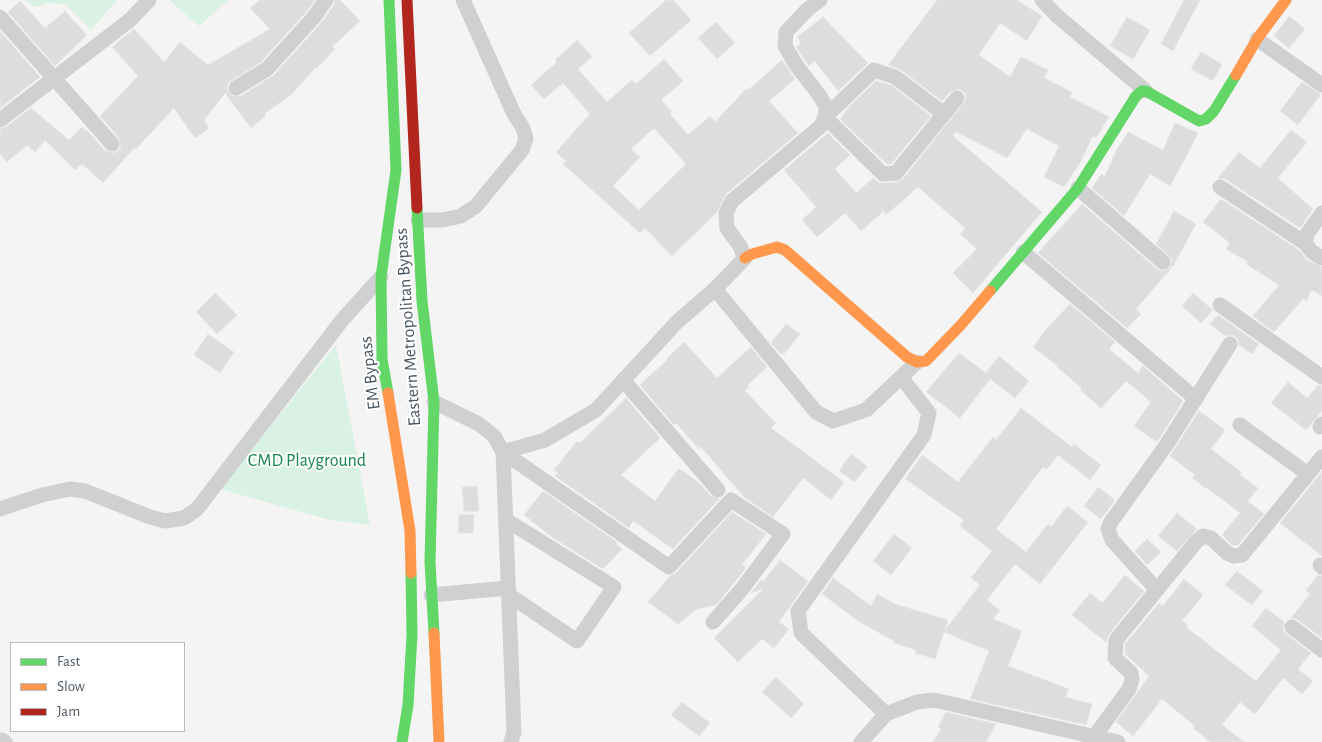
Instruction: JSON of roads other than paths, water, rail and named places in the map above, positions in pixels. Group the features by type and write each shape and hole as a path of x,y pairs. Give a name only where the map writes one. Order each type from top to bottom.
{"main road":[{"name":"EM Bypass","path":"389,0 396,170 381,277 382,359 410,530 412,635 408,705 402,742"},
{"name":"Eastern Metropolitan Bypass","path":"407,0 422,301 434,402 430,562 439,742"},
{"path":"745,258 752,254 777,247 784,250 907,358 917,362 926,361 960,326 1078,188 1136,96 1142,90 1146,91 1199,121 1206,119 1214,110 1256,39 1286,0"},
{"path":"410,562 430,562"}],"street":[{"path":"0,120 130,20 149,0"},
{"path":"236,88 267,69 314,17 326,0"},
{"path":"418,220 443,220 461,216 476,206 522,150 526,139 523,128 514,114 463,0"},
{"path":"1042,0 1056,16 1146,91"},
{"path":"503,452 546,440 596,410 677,322 715,289 745,258 740,246 727,228 726,213 732,201 821,126 825,117 826,107 820,96 796,66 785,46 786,32 809,3"},
{"path":"0,17 112,144"},
{"path":"1256,39 1322,85"},
{"path":"825,117 874,70 895,78 944,114"},
{"path":"825,117 883,174 896,173 958,98"},
{"path":"1220,187 1305,243 1312,252 1322,258"},
{"path":"1078,188 1163,262"},
{"path":"1305,243 1307,234 1322,213"},
{"path":"1023,252 1196,399"},
{"path":"0,509 50,493 70,489 85,491 150,517 166,521 184,518 197,509 344,318 381,277"},
{"path":"715,289 816,412 833,421 866,410 917,362"},
{"path":"1220,305 1322,377"},
{"path":"1157,590 1112,540 1108,529 1111,522 1167,444 1230,344"},
{"path":"886,714 801,633 798,611 924,435 929,413 901,377"},
{"path":"623,380 718,490"},
{"path":"434,402 479,424 494,436 503,452 669,567 731,500 783,534 742,589 713,622"},
{"path":"1240,425 1308,474"},
{"path":"503,452 514,732 511,742"},
{"path":"1094,737 1129,689 1132,680 1132,674 1115,658 1116,640 1196,542 1203,536 1211,538 1227,553 1234,556 1242,555 1322,457"},
{"path":"431,595 509,591 576,641 614,587 506,520"},
{"path":"1292,627 1322,650"},
{"path":"862,742 886,714 917,702 934,700 1118,742"}],"park label":[{"name":"CMD Playground","path":"307,461"}]}
